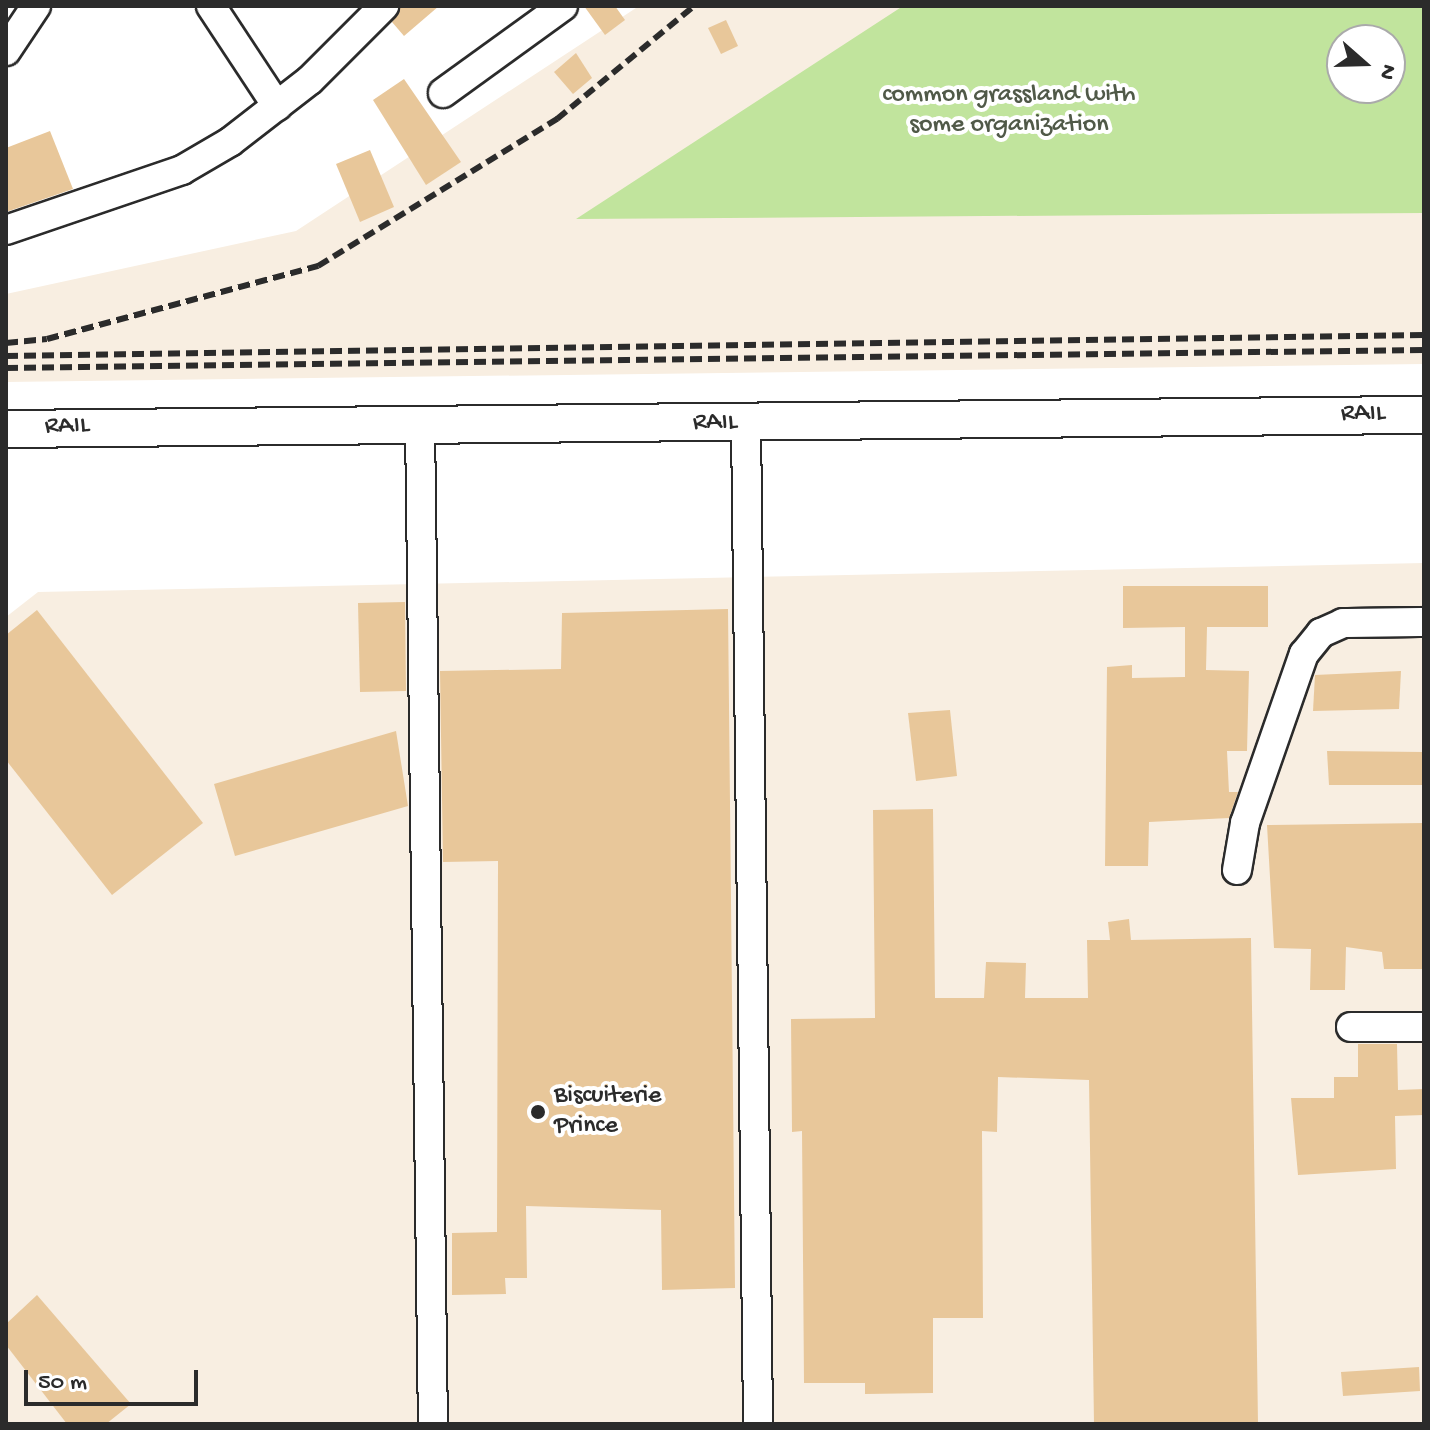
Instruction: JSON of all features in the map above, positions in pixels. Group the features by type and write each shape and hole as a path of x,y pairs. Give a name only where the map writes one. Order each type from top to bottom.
{"main road":[{"name":"RAIL","path":"6,429 420,423 746,424 1030,414 1424,415"}],"street":[{"path":"6,51 36,6"},
{"path":"211,6 277,106"},
{"path":"6,230 182,170 277,106 384,6"},
{"path":"443,93 563,6"},
{"path":"420,423 433,1424"},
{"path":"746,424 758,1424"},
{"path":"1237,870 1245,823 1304,654 1321,633 1343,623 1424,622"},
{"path":"1351,1027 1424,1027"}],"shaded area":[{"path":"639,6 1424,6 1424,364 6,382 6,294 296,231"},
{"path":"1424,563 1424,1424 6,1424 6,617 38,592"}],"green space":[{"name":"common grassland with some organization","path":"903,6 1424,6 1424,213 576,219"}],"building":[{"path":"401,6 439,6 404,36 392,22"},
{"path":"584,6 615,6 625,20 605,35"},
{"path":"726,20 738,46 721,54 708,28"},
{"path":"576,53 592,78 573,94 554,72"},
{"path":"404,79 461,162 426,185 373,100"},
{"path":"50,131 73,189 6,212 6,148"},
{"path":"370,150 394,207 360,222 336,164"},
{"path":"1123,586 1268,586 1268,627 1207,627 1206,670 1249,671 1247,751 1227,751 1229,792 1238,792 1229,818 1149,822 1148,866 1105,866 1107,667 1132,665 1132,678 1185,677 1185,627 1123,628"},
{"path":"405,602 406,691 360,692 358,603"},
{"path":"728,609 735,1288 662,1290 661,1210 526,1206 527,1278 505,1278 506,1294 452,1295 452,1233 497,1232 498,861 443,862 440,671 561,669 562,613"},
{"path":"37,610 203,823 112,895 6,760 6,635"},
{"path":"1401,671 1399,709 1313,711 1315,675"},
{"path":"950,710 957,776 916,781 908,713"},
{"path":"396,731 408,806 235,856 214,784"},
{"path":"1327,751 1424,752 1424,785 1329,785"},
{"path":"933,809 935,998 984,998 986,962 1026,963 1025,998 1088,998 1087,940 1110,940 1108,922 1129,919 1131,940 1251,938 1258,1424 1094,1424 1089,1080 998,1077 997,1132 982,1131 983,1318 933,1318 933,1393 865,1394 865,1383 804,1383 802,1131 792,1132 791,1019 875,1018 873,810"},
{"path":"1424,823 1424,969 1384,969 1382,952 1346,947 1345,990 1310,990 1311,949 1274,948 1267,825"},
{"path":"1358,1044 1397,1044 1398,1090 1424,1089 1424,1115 1395,1116 1396,1169 1298,1175 1291,1098 1334,1098 1334,1077 1358,1077"},
{"path":"37,1295 131,1404 106,1424 67,1424 6,1345 6,1324"},
{"path":"1419,1367 1420,1391 1343,1396 1341,1372"}],"railway":[{"path":"6,343 47,339 318,266 557,119 694,6"},
{"path":"6,356 1424,335"},
{"path":"6,368 1424,350"}],"place":[{"name":"Biscuiterie Prince","path":"538,1112"}]}
